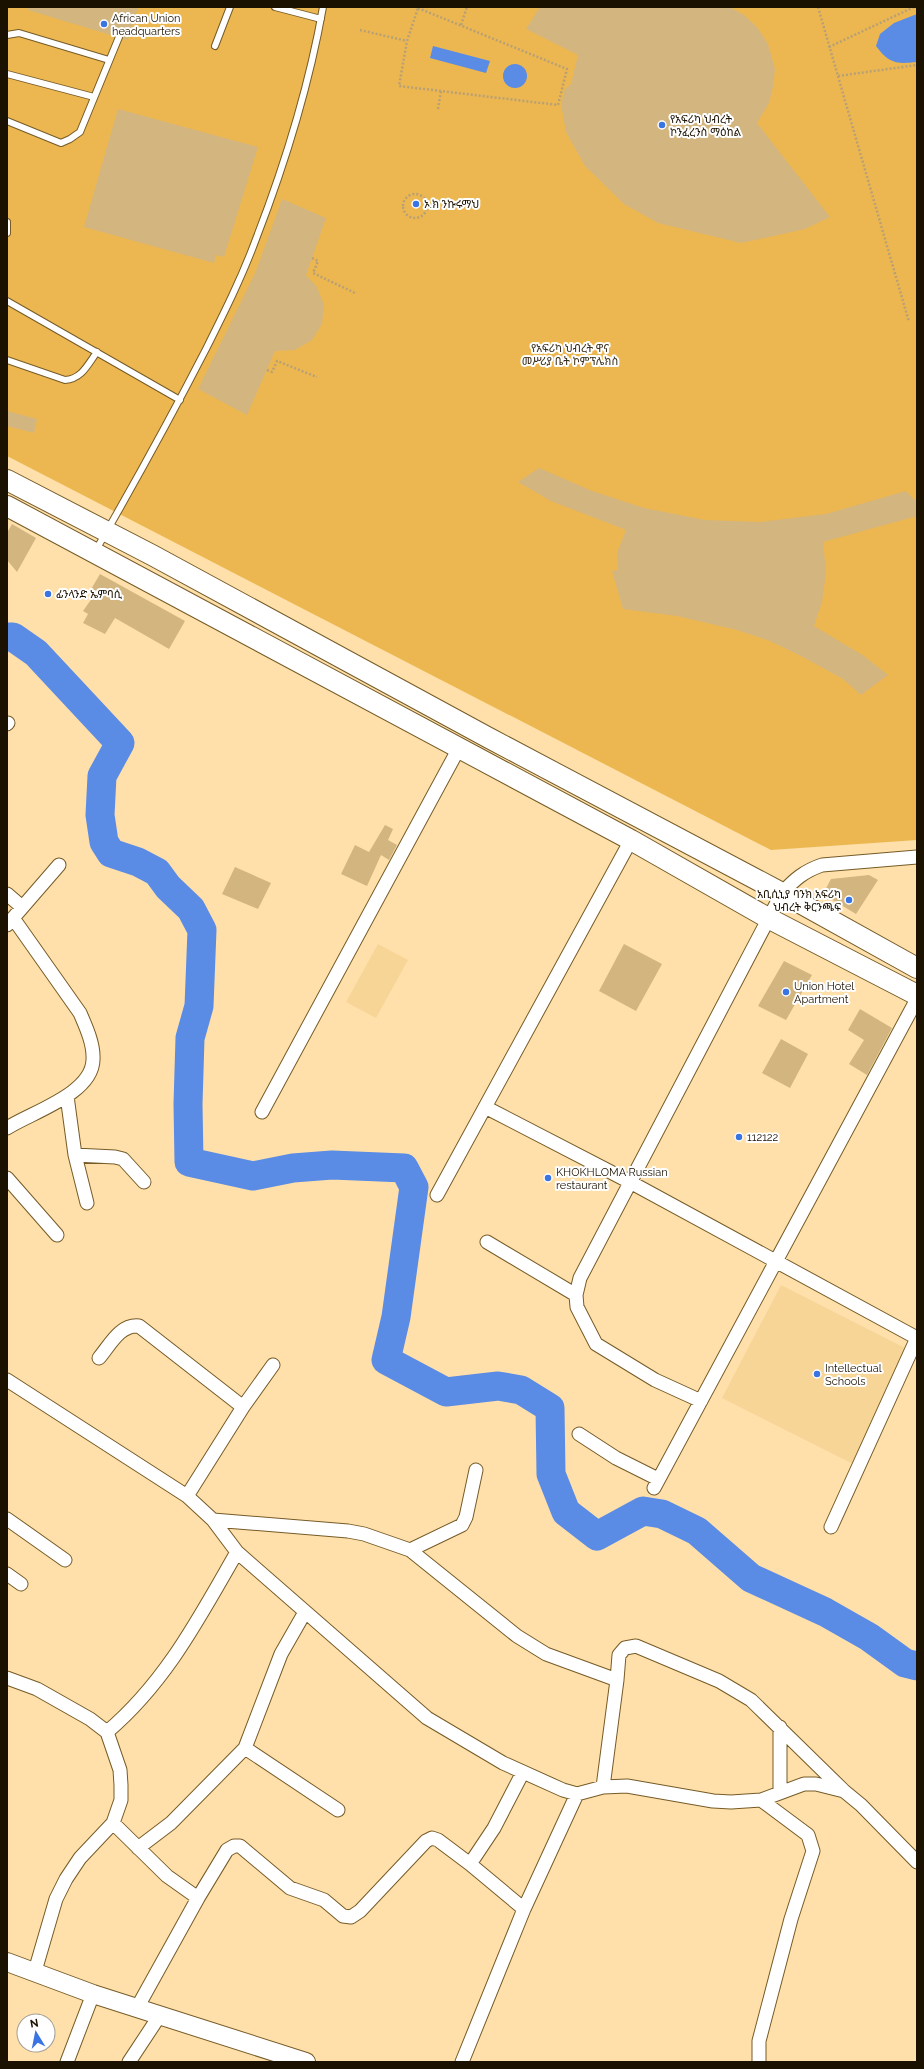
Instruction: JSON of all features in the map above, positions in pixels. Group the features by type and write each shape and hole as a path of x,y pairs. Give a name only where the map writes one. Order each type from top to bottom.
{"main road":[{"path":"7,480 106,533 152,555 489,738 782,893 917,968"},
{"path":"7,506 632,840 768,918 917,995"},
{"path":"478,758 489,738"}],"street":[{"path":"262,1112 459,748"},
{"path":"437,1195 632,840"},
{"path":"701,1401 655,1380 601,1349 596,1344 581,1318 577,1307 576,1295 580,1278 782,893 796,877 808,870 822,865 917,857"},
{"path":"7,1128 22,1118 67,1096 84,1082 90,1072 94,1060 87,1029 80,1013 10,921 59,865"},
{"path":"7,894 22,907"},
{"path":"579,1434 656,1483 917,999"},
{"path":"67,1096 75,1155 87,1202"},
{"path":"485,1107 630,1182 774,1262 917,1338 831,1527"},
{"path":"75,1155 115,1157 123,1159 144,1182"},
{"path":"7,1178 57,1235"},
{"path":"487,1242 576,1295"},
{"path":"99,1358 124,1328 131,1325 139,1326 243,1407"},
{"path":"187,1496 243,1407 273,1365"},
{"path":"7,1380 187,1496 213,1520 237,1552 427,1718 503,1763 563,1790 577,1794 602,1787 627,1786 713,1801 761,1800 804,1784 816,1784 844,1791"},
{"path":"410,1550 462,1525 466,1518 476,1470"},
{"path":"7,1519 65,1560"},
{"path":"213,1520 348,1531 364,1534 410,1550 517,1636 546,1654 617,1680"},
{"path":"107,1732 129,1713 150,1690 187,1640 237,1552"},
{"path":"7,1574 21,1584"},
{"path":"138,1848 171,1823 245,1748 281,1654 305,1612"},
{"path":"602,1787 617,1680 619,1655 625,1648 636,1646 719,1681 750,1700 780,1727 844,1791 861,1805 917,1862"},
{"path":"7,1678 37,1689 90,1720 107,1732 120,1770 121,1800 113,1823 80,1858 66,1879 56,1899 35,1971"},
{"path":"780,1727 780,1792"},
{"path":"245,1748 338,1810"},
{"path":"470,1864 494,1828 523,1772"},
{"path":"462,2062 524,1909 577,1794"},
{"path":"759,2062 759,2041 791,1919 813,1852 808,1834 761,1800"},
{"path":"113,1823 167,1876 198,1898"},
{"path":"138,2008 198,1898 227,1850 234,1846 240,1846 290,1888 324,1900 343,1916 351,1917 360,1911 426,1841 432,1838 438,1840 470,1864 524,1909"},
{"path":"7,1962 35,1971 93,1994 306,2062"},
{"path":"66,2062 93,1994"},
{"path":"134,2061 160,2015"}],"lane":[{"path":"215,46 230,7"},
{"path":"275,7 284,8 321,19"},
{"path":"94,553 180,400 228,303 262,226 281,173 300,106 323,7"},
{"path":"7,35 19,33 109,60"},
{"path":"7,121 61,143 70,140 80,132 119,38"},
{"path":"7,74 94,97"},
{"path":"7,222 7,233"},
{"path":"7,301 180,400"},
{"path":"7,360 65,380 74,379 80,375 97,352"}],"path":[{"path":"461,25 467,7"},
{"path":"818,7 909,322"},
{"path":"830,47 914,7"},
{"path":"418,8 461,25 567,69 558,105 399,86 407,41 418,8"},
{"path":"360,30 407,41"},
{"path":"838,76 917,65"},
{"path":"438,109 441,91"},
{"path":"413,194 421,196 427,204 425,214 419,218 411,218 404,209 406,198 413,194"},
{"path":"427,204 452,200"},
{"path":"312,258 318,261 313,273 355,293"},
{"path":"267,370 272,372 278,361 317,377"}],"shaded area":[{"path":"378,944 408,960 376,1018 346,1002"},
{"name":"Intellectual Schools","path":"781,1285 911,1351 853,1464 722,1398"}],"green space":[{"name":"የአፍሪካ ህብረት ዋና መሥሪያ ቤት ኮምፕሌክስ","path":"7,7 917,7 917,840 771,850 7,456"}],"water":[{"path":"917,14 917,62 899,63 889,60 876,46 880,34 894,23"},
{"path":"433,46 490,61 486,73 430,58"},
{"path":"515,64 523,68 527,76 523,84 515,88 507,84 503,76 507,68"}],"building":[{"name":"African Union headquarters","path":"29,7 138,7 128,40 123,39 120,33 117,33 114,36 28,10"},
{"name":"የአፍሪካ ህብረት ኮንፈረንስ ማዕከል","path":"540,7 730,7 744,15 757,27 768,44 775,69 769,103 757,123 830,217 805,229 741,243 658,223 624,204 585,166 566,132 561,104 565,89 571,84 578,55 526,29"},
{"path":"118,109 258,147 224,257 216,255 214,263 84,227"},
{"path":"282,199 326,218 306,275 317,287 324,305 322,324 312,340 295,350 275,351 247,415 198,389 256,271"},
{"path":"7,411 37,419 34,433 7,426"},
{"path":"539,468 592,491 644,508 705,520 760,522 826,514 906,491 917,502 917,516 823,542 826,572 822,602 814,626 864,656 888,675 861,695 843,679 770,641 737,630 677,616 623,609 612,571 618,570 617,553 626,530 551,501 518,482"},
{"path":"12,524 36,538 17,572 7,560 7,533"},
{"path":"100,574 185,621 169,649 115,618 105,634 83,623 88,614 83,611 95,594 90,591"},
{"path":"385,825 393,829 388,840 397,845 389,860 381,855 367,886 341,874 355,845 369,852"},
{"path":"235,867 271,883 258,909 222,894"},
{"path":"869,875 878,880 856,914 823,894 831,879"},
{"path":"624,944 662,964 636,1011 599,991"},
{"path":"784,961 812,975 786,1020 758,1006"},
{"path":"860,1009 892,1028 867,1075 849,1064 864,1040 848,1030"},
{"path":"781,1039 808,1054 790,1088 762,1073"}],"waterway":[{"path":"7,637 13,637 36,653 120,743 102,776 100,815 104,842 111,853 138,862 157,872 168,887 191,909 202,930 199,1006 190,1038 188,1104 189,1162 253,1176 293,1168 332,1165 404,1168 414,1187 396,1317 386,1360 446,1392 498,1386 521,1390 550,1408 551,1474 566,1512 597,1536 643,1511 662,1514 697,1531 751,1578 825,1612 869,1637 905,1663 917,1666"}],"place":[{"name":"African Union headquarters","path":"104,24"},
{"name":"የአፍሪካ ህብረት ኮንፈረንስ ማዕከል","path":"662,125"},
{"name":"ኦ.ክ ንኩሩማህ","path":"416,204"},
{"name":"ፊንላንድ ኤምባሲ","path":"48,594"},
{"name":"አቢሲኒያ ባንክ አፍሪካ ህብረት ቅርንጫፍ","path":"849,900"},
{"name":"Union Hotel Apartment","path":"786,992"},
{"name":"112122","path":"739,1137"},
{"name":"KHOKHLOMA Russian restaurant","path":"548,1178"},
{"name":"Intellectual Schools","path":"817,1374"}]}
